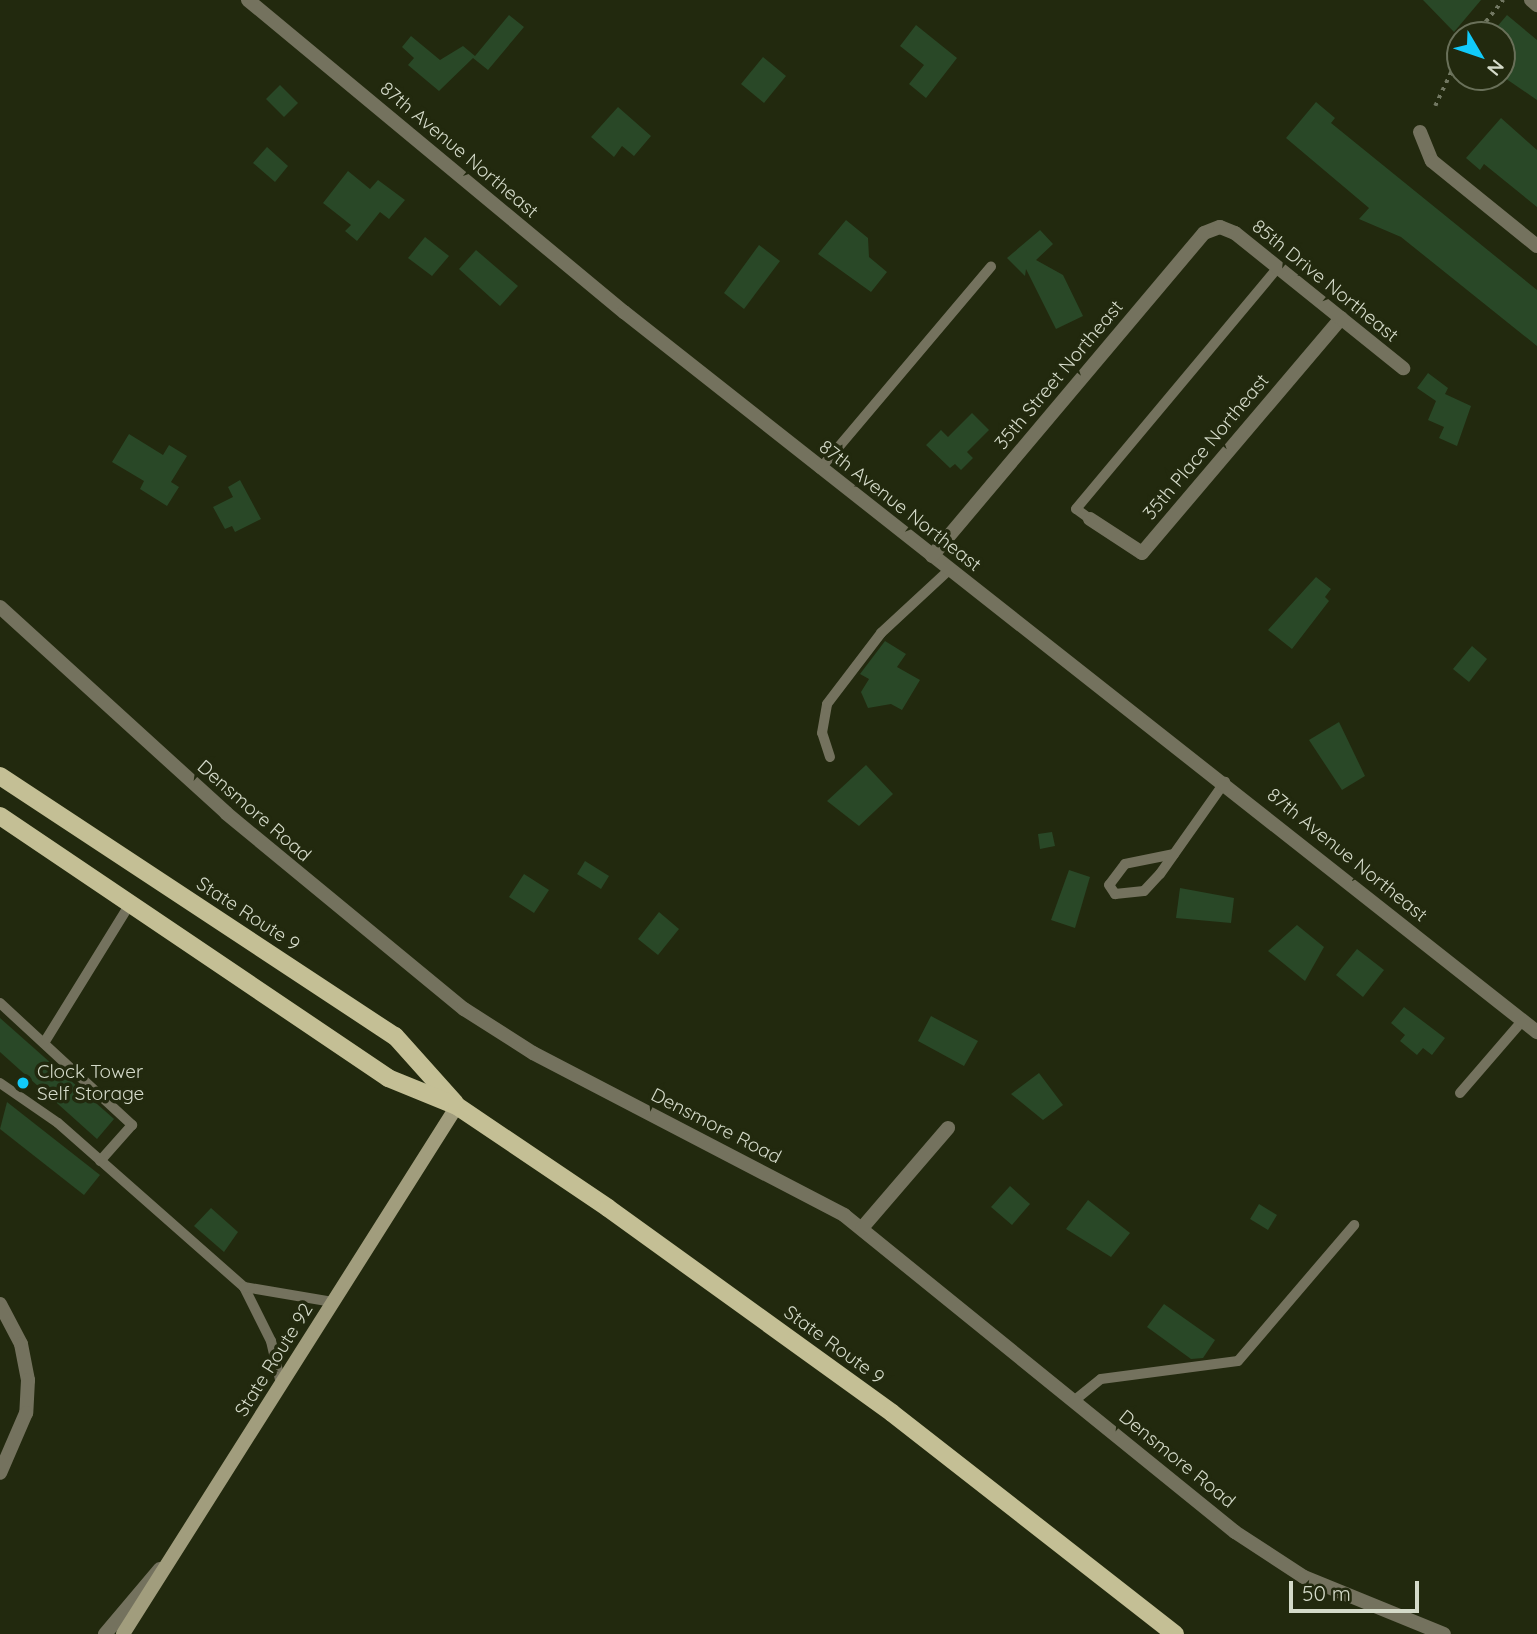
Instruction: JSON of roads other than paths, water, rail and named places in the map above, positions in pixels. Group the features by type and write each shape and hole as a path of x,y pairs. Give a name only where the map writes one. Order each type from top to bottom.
{"main road":[{"name":"State Route 9","path":"0,776 395,1036 457,1106"},
{"name":"State Route 9","path":"0,816 388,1077 457,1106 892,1413 1175,1634"},
{"name":"State Route 92","path":"123,1634 457,1106"}],"street":[{"name":"87th Avenue Northeast","path":"248,0 820,469 1225,782 1537,1031"},
{"path":"1531,0 1537,5"},
{"path":"1420,132 1432,161 1537,246"},
{"name":"85th Drive Northeast","path":"1220,227 1278,267 1403,368"},
{"name":"35th Street Northeast","path":"932,555 1204,233 1220,227"},
{"name":"35th Place Northeast","path":"1090,519 1142,553 1341,318"},
{"name":"Densmore Road","path":"0,607 226,813 464,1009 533,1053 862,1228 1235,1532 1304,1577 1444,1634"},
{"path":"862,1228 948,1128"},
{"path":"0,1304 22,1344 26,1413 0,1473"},
{"path":"105,1634 171,1558"}],"lane":[{"path":"820,469 992,267"},
{"path":"1090,519 1076,509 1278,267"},
{"path":"830,757 823,718 834,693 900,613 950,569"},
{"path":"1174,854 1125,864 1109,885 1115,894 1132,897 1174,854 1225,782"},
{"path":"44,1043 131,904"},
{"path":"0,1003 132,1125 100,1161"},
{"path":"1460,1093 1522,1020"},
{"path":"0,1083 100,1161 244,1287 271,1341 281,1384"},
{"path":"1075,1400 1101,1379 1238,1361 1354,1225"},
{"path":"244,1287 333,1302"}],"place":[{"name":"Clock Tower Self Storage","path":"23,1083"}]}
